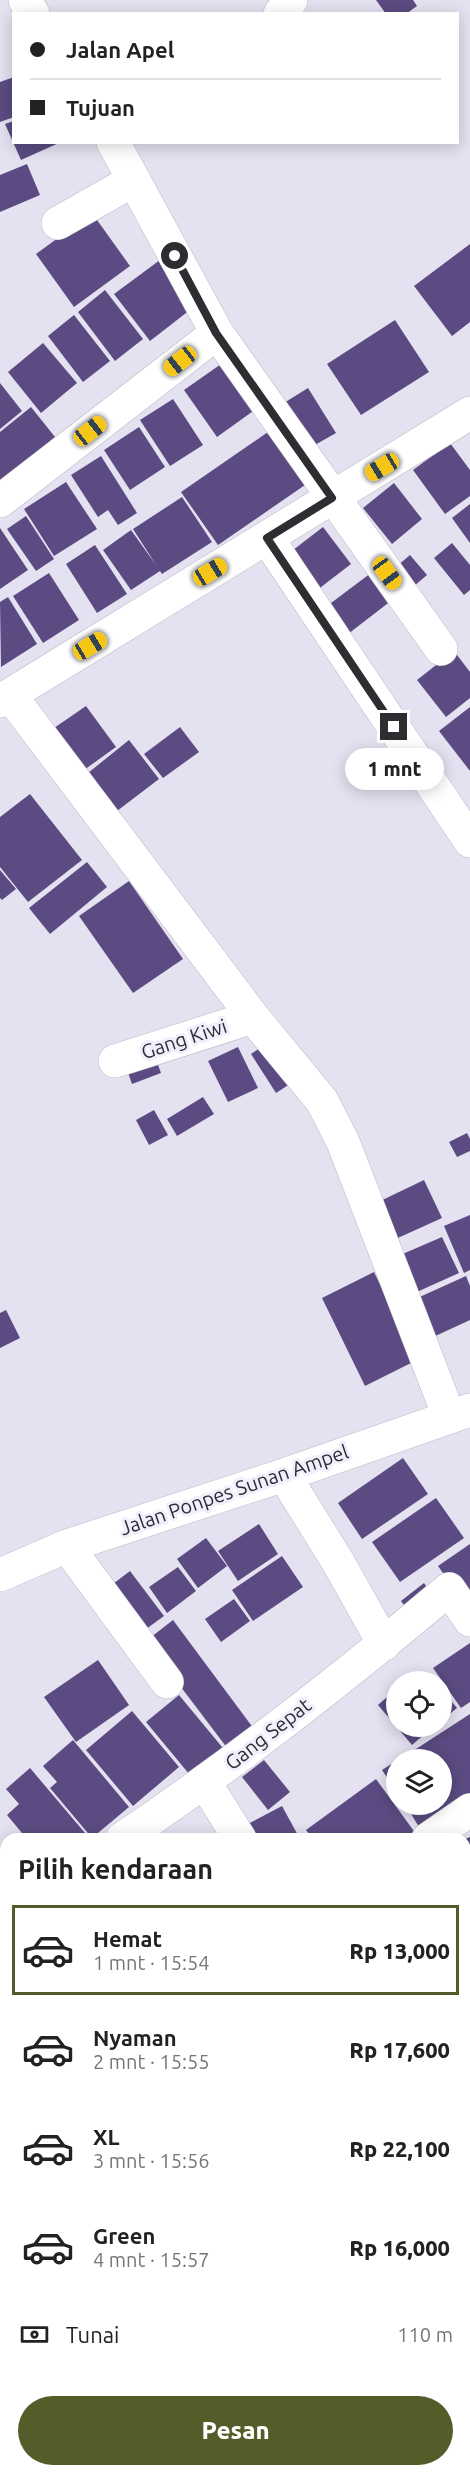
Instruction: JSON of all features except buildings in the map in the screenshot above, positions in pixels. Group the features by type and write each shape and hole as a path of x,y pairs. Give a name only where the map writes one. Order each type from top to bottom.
{"street":[{"path":"282,12 291,0"},
{"path":"114,144 216,333 441,649"},
{"path":"58,223 134,180"},
{"path":"0,501 216,333"},
{"path":"459,1413 343,1142 322,1101 253,1017 5,698 470,413"},
{"path":"267,538 470,841"},
{"name":"Gang Kiwi","path":"115,1061 253,1017"},
{"name":"Jalan Ponpes Sunan Ampel","path":"0,1575 67,1546 459,1413"},
{"path":"284,1474 338,1562 384,1644"},
{"path":"67,1546 167,1682"},
{"name":"Gang Sepat","path":"236,1833 205,1783 384,1644 450,1589 470,1620"},
{"path":"131,1833 205,1783"},
{"path":"437,1833 470,1810"}],"route":[{"path":"175,256 216,333 332,498 267,538 394,727"}]}
